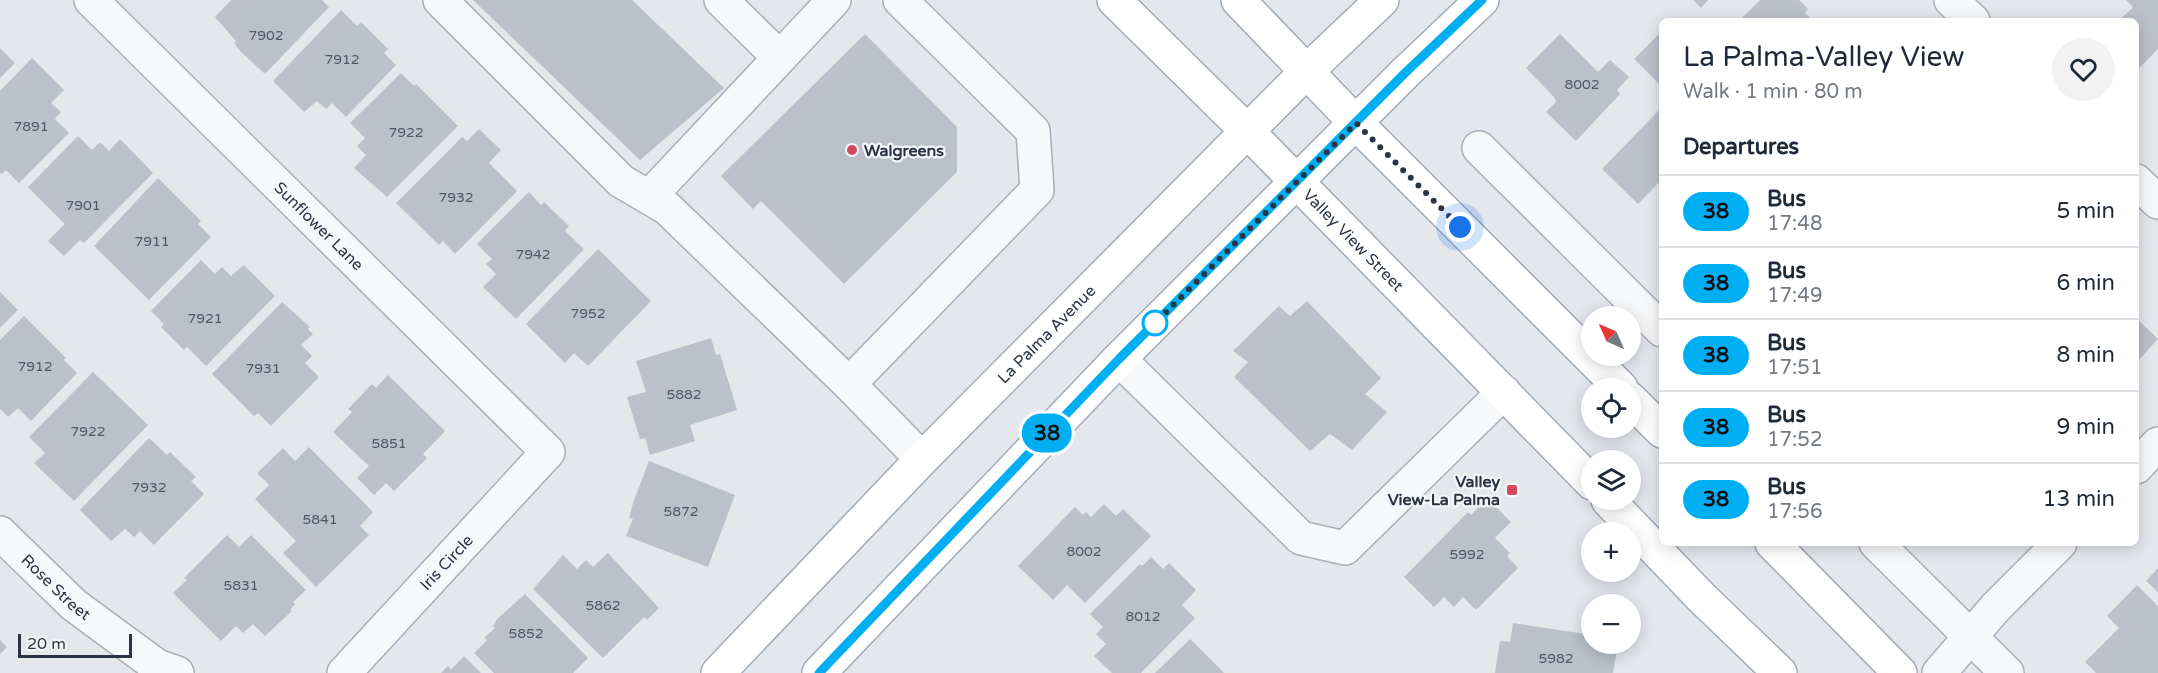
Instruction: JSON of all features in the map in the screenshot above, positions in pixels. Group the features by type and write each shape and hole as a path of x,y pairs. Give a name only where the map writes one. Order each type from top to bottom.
{"main road":[{"name":"Valley View Street","path":"1114,0 1247,131 1581,472"},
{"path":"1238,0 1356,123 1610,378"},
{"name":"La Palma Avenue","path":"718,673 922,459 1306,72 1382,0"},
{"path":"819,673 1119,359 1482,0"},
{"path":"1641,410 1659,428"},
{"path":"1618,510 1701,597 1780,673"},
{"path":"1775,546 1900,673"}],"street":[{"name":"Sunflower Lane","path":"91,0 548,452"},
{"path":"440,0 621,181 667,208 849,384 922,459"},
{"path":"721,0 779,57"},
{"path":"650,196 834,0"},
{"path":"849,384 1037,190 1033,131 900,0"},
{"path":"1951,0 1970,18"},
{"path":"1479,148 1659,327"},
{"path":"2139,184 2158,202"},
{"path":"1119,359 1301,538 1345,548 1504,392"},
{"path":"2139,464 2158,444"},
{"name":"Iris Circle","path":"344,673 548,452"},
{"name":"Rose Street","path":"0,533 74,605 158,666 177,673"},
{"path":"1879,546 2007,673"},
{"path":"1939,673 1970,637 2057,546"}],"building":[{"path":"231,0 322,0 329,7 265,74 239,50 234,43 236,41 215,17"},
{"path":"473,0 632,0 724,88 640,160"},
{"path":"1693,0 1708,0 1701,8"},
{"path":"1760,0 1799,0 1808,9 1805,13 1810,18 1742,18"},
{"path":"2126,0 2158,0 2158,49 2139,68 2139,18 2122,18 2133,7"},
{"path":"341,10 357,26 361,22 388,49 384,53 396,65 346,117 332,103 326,109 317,101 304,112 273,81"},
{"name":"Walgreens","path":"865,34 957,127 957,172 844,284 761,201 753,209 721,176"},
{"path":"1560,34 1598,72 1610,60 1629,77 1617,90 1620,94 1576,141 1546,112 1556,102 1554,97 1526,68"},
{"path":"1659,34 1659,84 1634,59"},
{"path":"0,48 15,63 0,78"},
{"path":"32,58 64,90 51,103 61,112 55,119 69,133 19,183 6,170 0,173 0,91"},
{"path":"401,73 414,86 416,84 458,126 387,197 354,168 366,155 357,146 365,138 350,123"},
{"path":"1659,110 1659,182 1638,204 1602,169"},
{"path":"479,129 501,150 489,163 517,191 455,254 443,241 439,245 396,203 462,137 467,141"},
{"path":"78,136 92,150 100,142 109,151 120,139 153,173 84,243 80,240 64,256 48,241 65,224 28,187"},
{"path":"158,178 201,221 198,224 211,237 149,300 94,246"},
{"path":"529,192 541,205 544,202 569,226 565,231 584,249 516,319 483,287 496,274 486,264 492,259 477,244"},
{"path":"598,249 651,301 588,366 574,353 565,363 526,324"},
{"path":"201,260 215,274 222,267 231,276 244,265 275,296 206,366 187,347 184,350 161,327 164,324 151,311"},
{"path":"0,292 18,310 0,328"},
{"path":"1307,301 1381,378 1365,394 1387,412 1352,450 1330,434 1310,451 1234,377 1248,362 1233,351 1279,306 1290,316"},
{"path":"282,302 310,327 308,329 313,334 301,345 312,356 305,363 319,377 271,426 258,413 254,416 212,374"},
{"path":"24,316 66,358 64,360 77,373 31,421 18,408 8,417 0,409 0,340"},
{"path":"2139,321 2158,339 2139,360"},
{"path":"711,338 716,355 720,354 737,410 690,425 695,441 650,455 645,438 640,439 627,397 646,392 636,361"},
{"path":"93,372 148,425 74,501 34,463 45,453 29,437"},
{"path":"388,375 445,431 423,454 427,458 394,491 386,483 374,495 357,478 369,466 333,432 352,412 348,409 372,384 376,388"},
{"path":"149,438 167,455 170,452 196,477 191,481 204,494 154,545 140,531 134,537 125,529 111,541 80,510"},
{"path":"309,447 373,512 360,526 369,535 316,587 283,553 296,541 255,499 269,485 257,473 283,448 295,461"},
{"path":"649,461 735,495 708,567 626,536 633,519 629,518 633,503"},
{"path":"1487,498 1511,522 1495,538 1510,553 1507,556 1518,568 1476,610 1463,597 1454,607 1444,597 1434,607 1404,577 1468,512 1471,515"},
{"path":"1104,504 1116,516 1123,509 1151,536 1085,603 1067,585 1053,600 1018,566 1075,507 1083,515 1086,512 1091,517"},
{"path":"227,535 239,547 251,535 306,590 293,602 295,604 290,610 292,611 265,636 253,624 243,633 236,626 221,641 173,593 187,580 184,578"},
{"path":"608,553 659,608 647,620 644,617 603,658 533,589 563,555 577,569 586,560 593,567"},
{"path":"1151,557 1163,569 1169,563 1196,590 1182,605 1195,618 1141,673 1112,673 1094,656 1106,644 1096,634 1103,627 1090,614 1140,564 1142,566"},
{"path":"2158,568 2158,592 2146,581"},
{"path":"2137,585 2158,606 2158,673 2096,673 2085,662 2119,628 2107,616"},
{"path":"525,594 588,658 573,673 494,673 474,653 487,640 484,638 495,628 493,626 497,619"},
{"path":"1513,623 1581,633 1581,654 1616,654 1613,673 1495,673 1500,641 1510,642"},
{"path":"1190,639 1224,673 1155,673"},
{"path":"0,640 7,647 0,654"},
{"path":"464,656 481,673 441,673 448,666 451,670"}],"bus line":[{"name":"38","path":"819,673 903,588 985,497 1119,359 1406,72 1482,0"}],"place":[{"name":"Walgreens","path":"852,150"},
{"name":"Valley View-La Palma","path":"1512,490"}],"route":[{"path":"1155,323 1149,329 1356,123 1460,227"}]}
